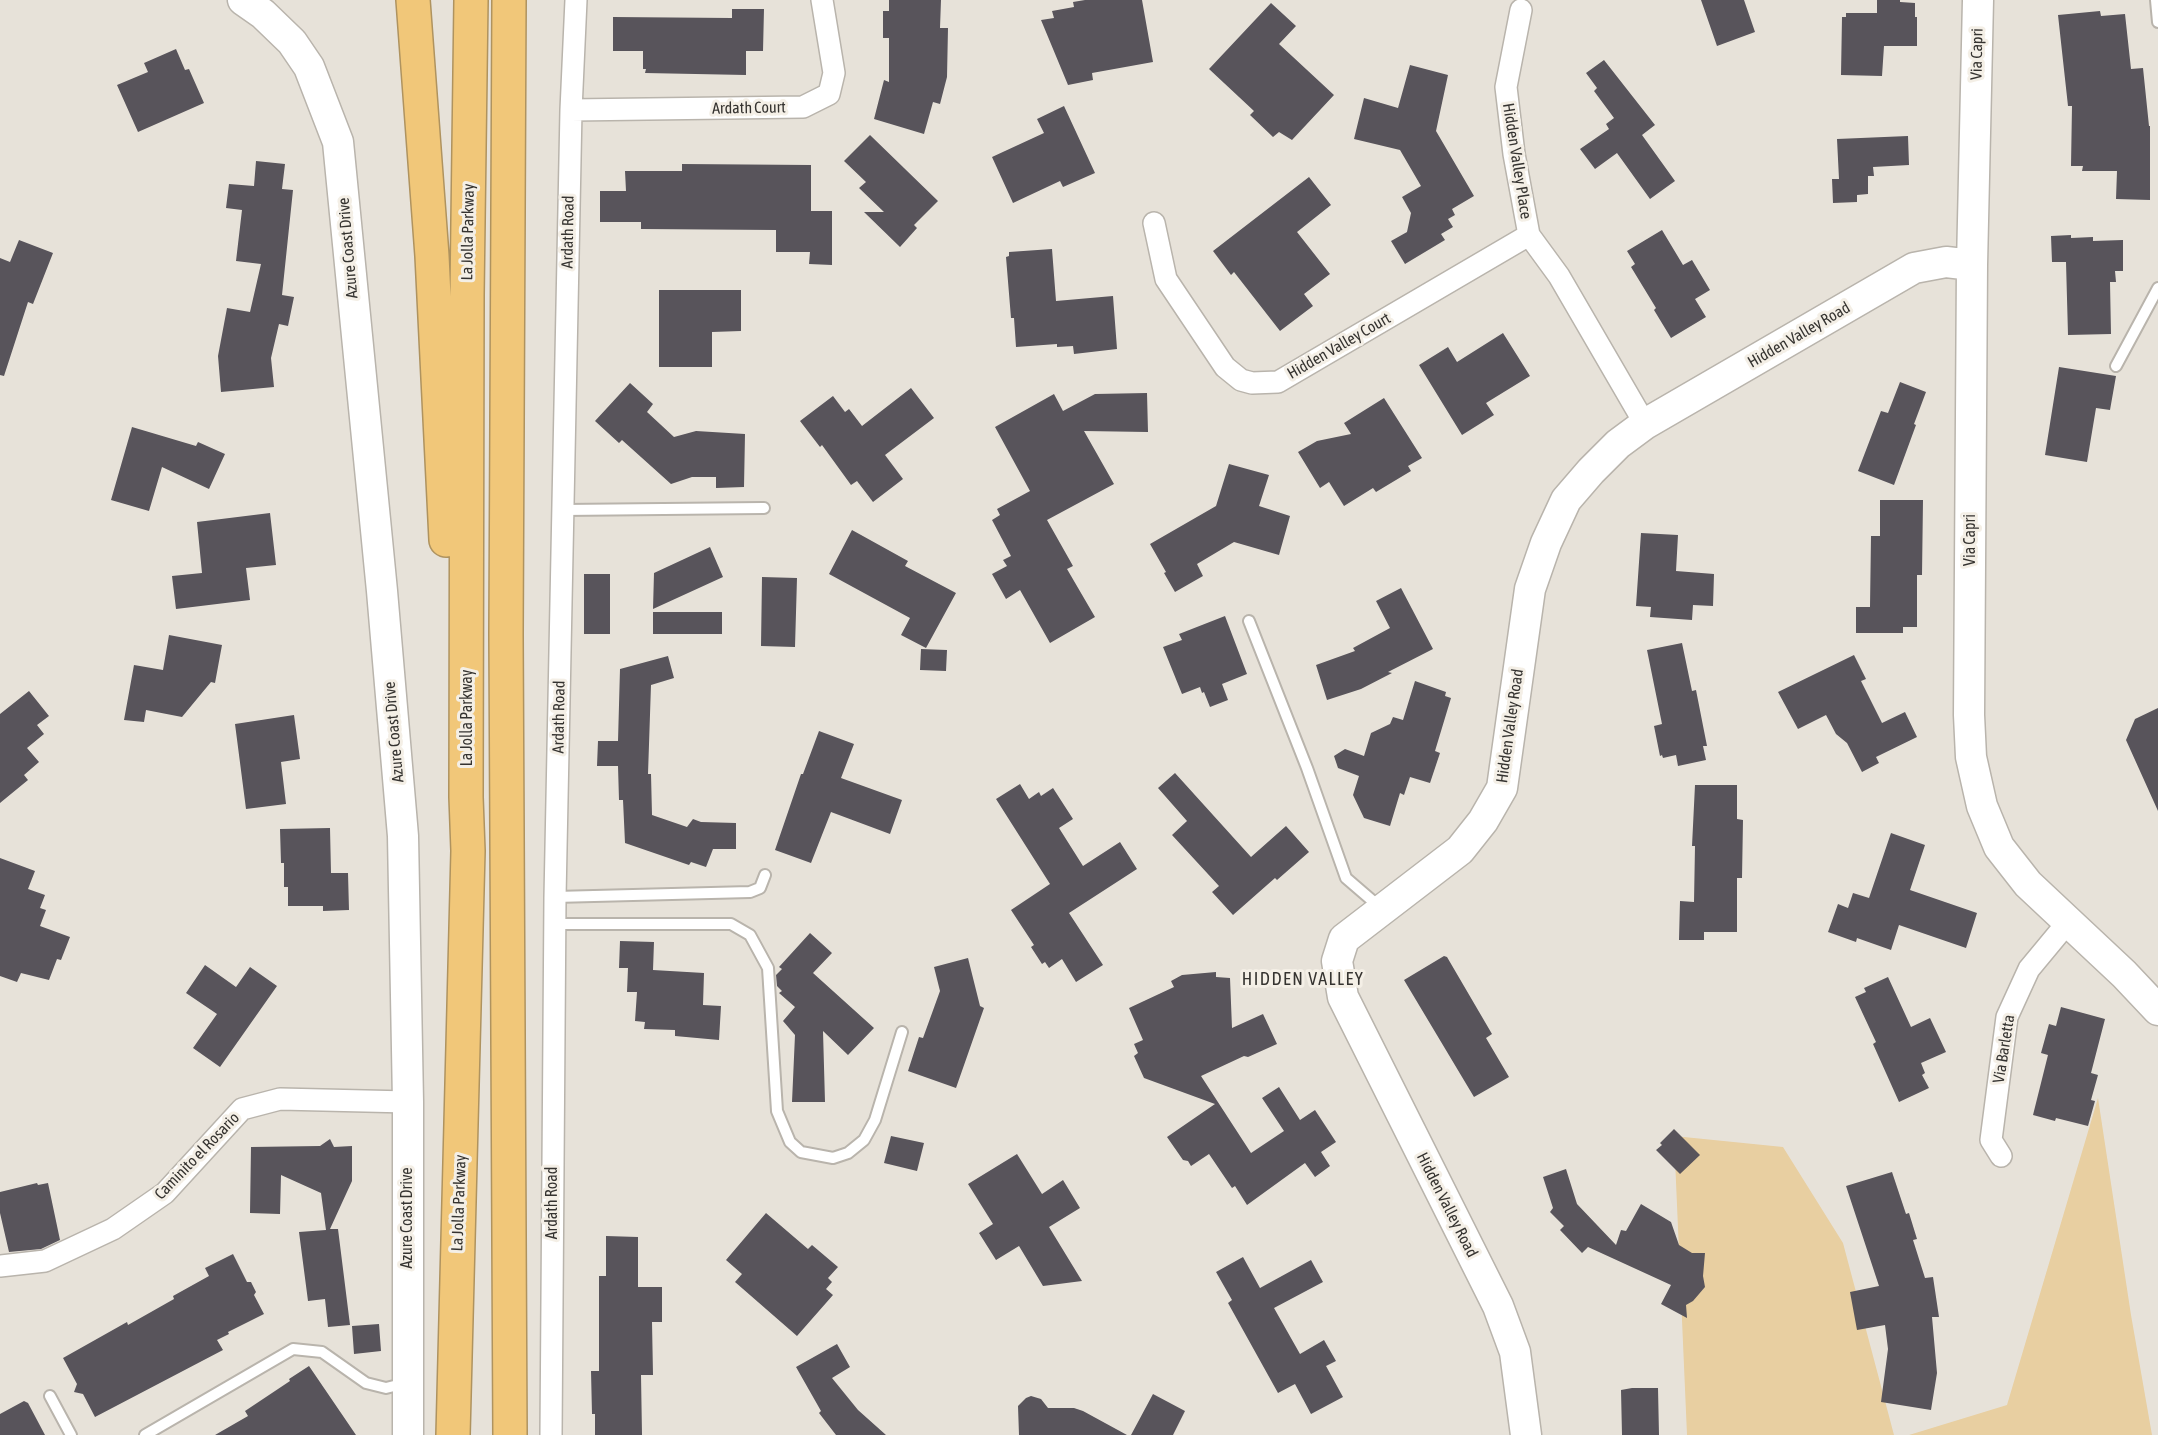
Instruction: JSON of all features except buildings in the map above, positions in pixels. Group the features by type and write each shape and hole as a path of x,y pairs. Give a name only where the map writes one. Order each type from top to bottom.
{"highway":[{"path":"413,0 432,256 447,554 466,797"},
{"name":"La Jolla Parkway","path":"453,1435 468,851 466,797 467,295 471,0"},
{"path":"509,0 506,670 510,1435"}],"street":[{"name":"Azure Coast Drive","path":"243,0 263,14 292,42 309,67 338,142 382,591 403,836 408,1102 408,1435"},
{"name":"Ardath Road","path":"550,1435 555,897 571,110 576,0"},
{"name":"Ardath Court","path":"571,110 803,107 829,94 834,73 822,0"},
{"name":"Via Capri","path":"1978,0 1972,265 1969,715 1971,758 1982,806 1999,847 2028,884 2124,974 2158,1010"},
{"name":"Hidden Valley Place","path":"1521,10 1506,87 1514,154 1529,235 1559,276 1645,424"},
{"name":"Hidden Valley Court","path":"1154,223 1166,279 1225,367 1241,380 1251,383 1278,382 1529,235"},
{"name":"Hidden Valley Road","path":"1526,1435 1515,1352 1498,1306 1343,997 1337,961 1344,939 1460,850 1482,821 1502,788 1530,589 1546,543 1566,500 1618,444 1645,424 1914,268 1946,262 1972,265"},
{"name":"Via Barletta","path":"2001,1156 1991,1140 2007,1017 2029,969 2068,922"},
{"name":"Caminito el Rosario","path":"0,1266 45,1261 113,1229 165,1194 242,1109 280,1099 408,1102"}],"lane":[{"path":"2156,0 2158,22"},
{"path":"2116,366 2158,288"},
{"path":"563,510 764,508"},
{"path":"1249,621 1307,768 1346,878 1383,909"},
{"path":"555,897 750,892 760,888 765,874"},
{"path":"555,924 731,924 750,935 768,968 777,1111 790,1142 801,1152 833,1158 848,1153 864,1140 875,1120 902,1032"},
{"path":"145,1435 293,1349 322,1352 366,1383 386,1388 407,1383"},
{"path":"50,1396 71,1435"}],"shaded area":[{"path":"2098,1098 2152,1435 1909,1435 2007,1405"},
{"path":"1674,1136 1783,1147 1843,1243 1894,1435 1687,1435"}],"district":[{"name":"HIDDEN VALLEY","path":"1303,979"}]}
